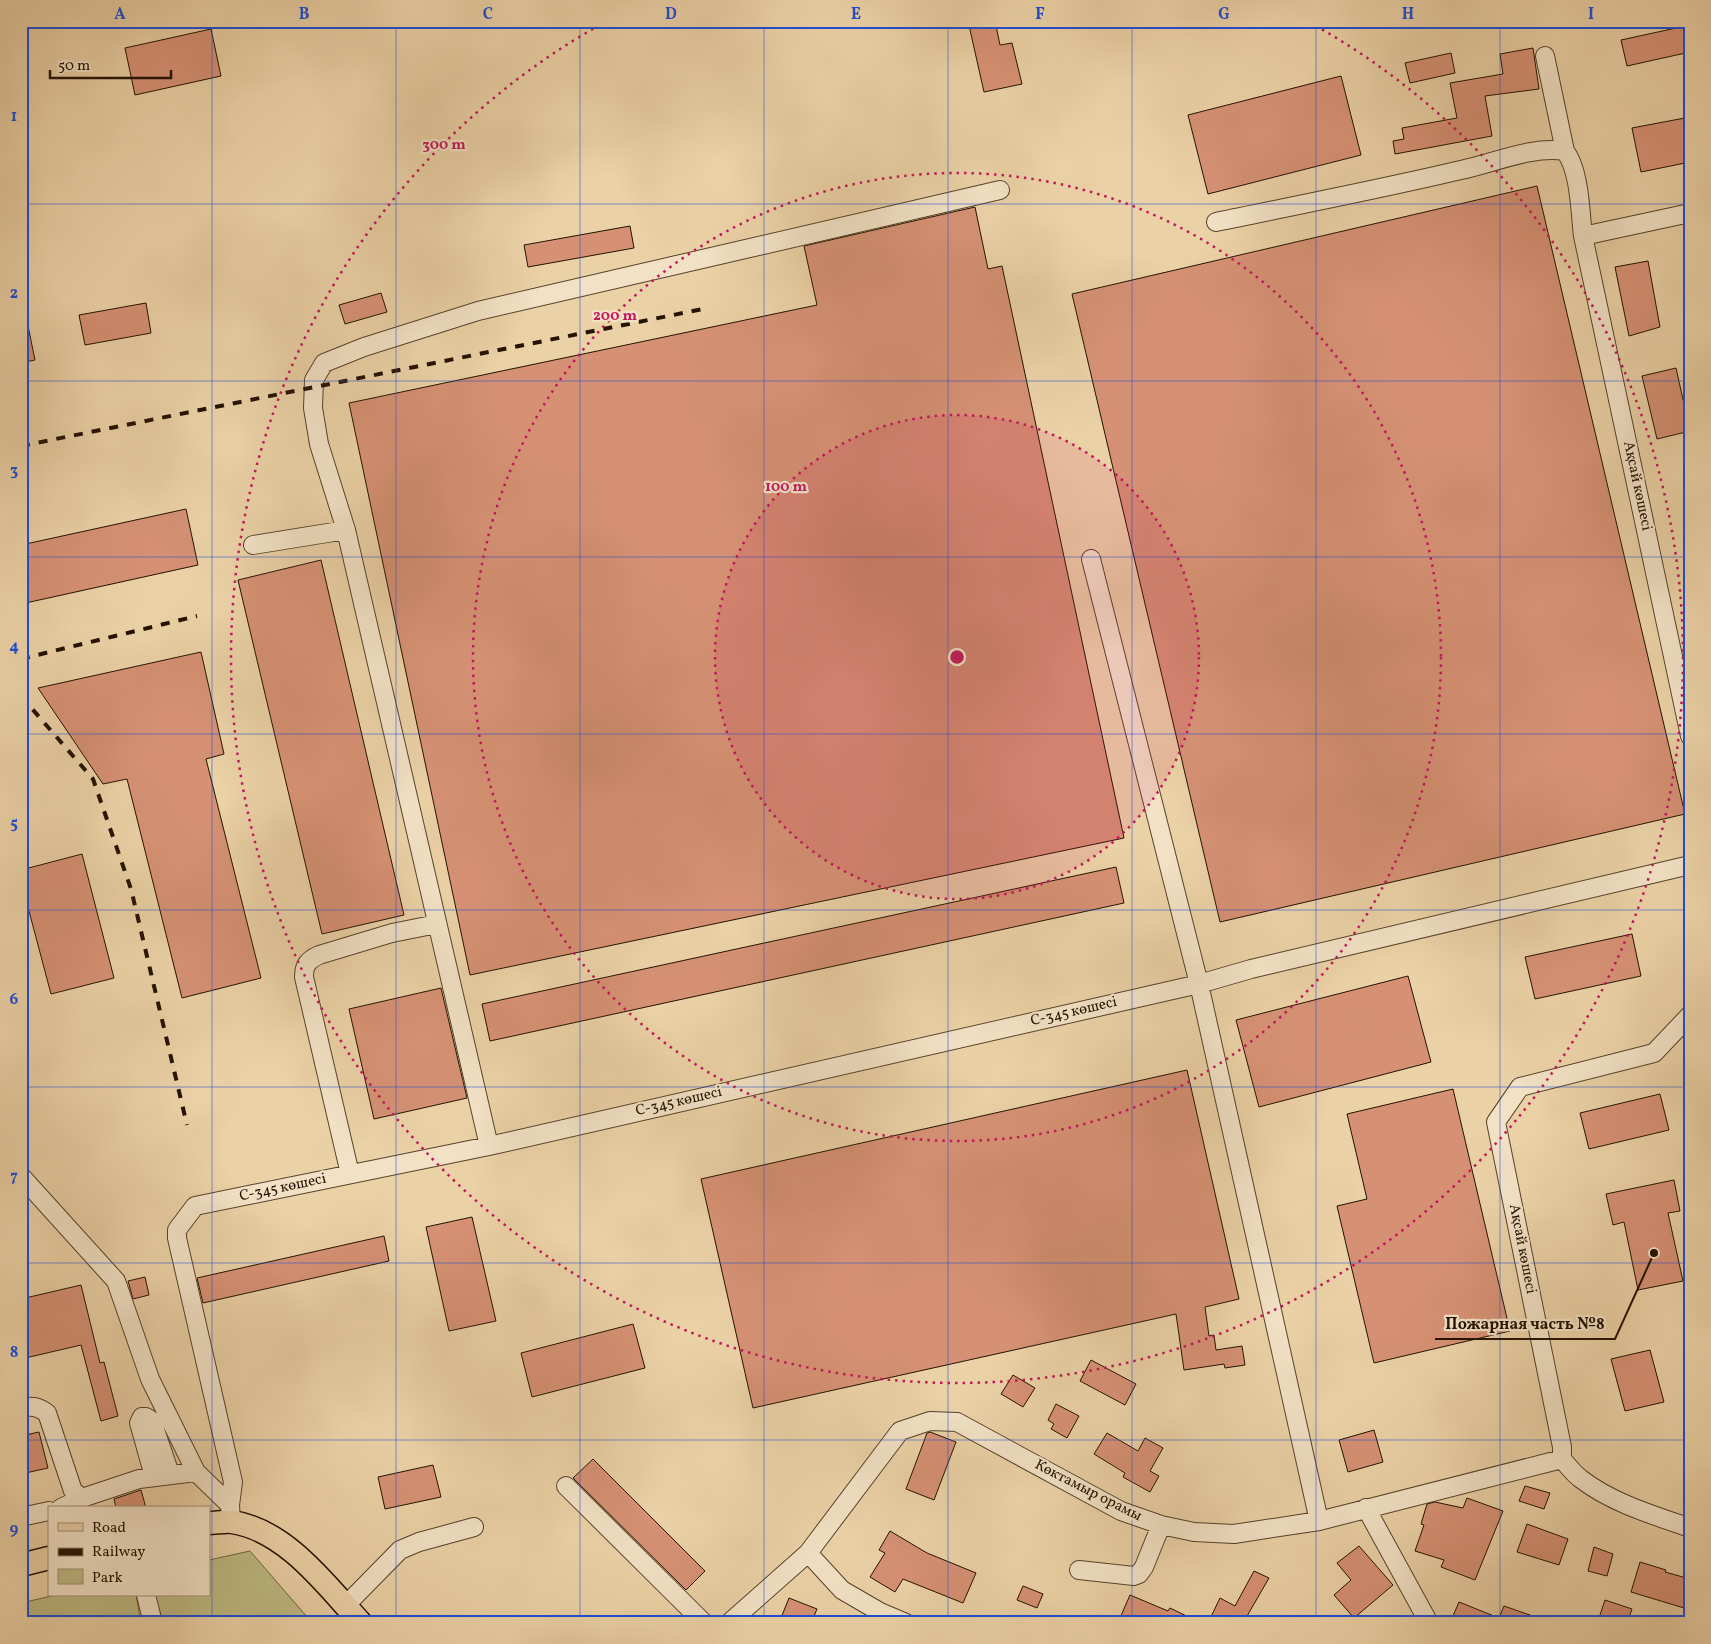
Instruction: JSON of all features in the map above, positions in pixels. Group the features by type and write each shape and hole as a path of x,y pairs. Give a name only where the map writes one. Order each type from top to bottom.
{"main road":[{"path":"210,1523 231,1514 264,1532 298,1556 361,1623"},
{"path":"21,1565 48,1558"}],"street":[{"name":"Ақсай көшесі","path":"1545,56 1565,151 1570,158 1575,174 1583,236 1690,736"},
{"path":"1216,222 1463,170 1537,151 1550,149 1565,151"},
{"path":"489,1146 346,530 319,444 313,408 314,380 324,363 364,347 478,311 1000,190"},
{"path":"1583,236 1690,213"},
{"path":"253,545 346,530"},
{"path":"1091,559 1199,984 1319,1521"},
{"name":"С-345 көшесі","path":"231,1514 233,1482 177,1238 177,1230 195,1206 489,1146 1199,984 1261,967 1690,865"},
{"path":"350,1174 304,977 304,968 311,959 319,955 392,933 437,924"},
{"name":"Ақсай көшесі","path":"1562,1460 1562,1447 1496,1122 1520,1087 1654,1053 1690,1015"},
{"path":"21,1176 116,1281 150,1379 196,1472 231,1514"},
{"path":"21,1408 30,1406 40,1408 47,1413 72,1491 82,1498"},
{"name":"Көктамыр орамы","path":"729,1623 808,1553 900,1431 930,1421 957,1422 1121,1511 1161,1525 1194,1532 1234,1534 1319,1521 1562,1460"},
{"path":"1562,1460 1579,1478 1603,1494 1660,1518 1690,1528"},
{"path":"65,1506 82,1498 139,1479 196,1472"},
{"path":"566,1486 704,1623"},
{"path":"1366,1508 1429,1623"},
{"path":"21,1517 48,1511"},
{"path":"1079,1570 1134,1576 1139,1574 1144,1568 1161,1525"},
{"path":"345,1606 400,1550 420,1542 474,1527"},
{"path":"808,1553 842,1590 880,1612 906,1623"},
{"path":"146,1596 152,1623"}],"green space":[{"path":"250,1551 308,1618 285,1623 160,1623 153,1596 210,1596 210,1560"},
{"path":"52,1596 136,1596 141,1623 21,1623 21,1603"}],"building":[{"path":"968,21 995,21 1000,45 1012,43 1022,84 984,92"},
{"path":"1690,25 1690,52 1627,66 1621,40"},
{"path":"211,29 221,76 135,95 125,48"},
{"path":"1533,48 1539,89 1485,96 1492,136 1395,154 1393,141 1404,139 1402,128 1457,118 1450,83 1503,74 1500,54"},
{"path":"1451,53 1455,73 1410,83 1405,63"},
{"path":"1341,76 1361,155 1208,194 1188,115"},
{"path":"1690,117 1690,162 1641,172 1632,128"},
{"path":"1537,186 1685,814 1220,922 1072,294"},
{"path":"975,207 988,269 1002,266 1124,838 470,975 349,403 817,305 804,246"},
{"path":"630,226 634,248 528,267 524,245"},
{"path":"1648,261 1660,327 1629,336 1615,267"},
{"path":"381,293 387,312 345,324 339,305"},
{"path":"146,303 151,333 85,345 79,315"},
{"path":"27,321 35,360 21,363 21,322"},
{"path":"1676,368 1690,431 1657,439 1642,376"},
{"path":"186,509 198,565 21,604 21,545"},
{"path":"321,560 404,915 322,934 238,580"},
{"path":"201,652 224,754 206,759 261,978 182,998 127,779 103,784 38,688"},
{"path":"82,854 114,978 51,994 21,881 21,870"},
{"path":"1116,867 1124,903 490,1041 482,1004"},
{"path":"1632,934 1641,976 1535,999 1525,957"},
{"path":"1408,976 1431,1062 1259,1107 1236,1020"},
{"path":"441,988 467,1098 374,1119 349,1009"},
{"path":"1187,1070 1239,1299 1205,1307 1209,1336 1214,1335 1216,1350 1242,1346 1245,1365 1225,1368 1224,1364 1184,1370 1176,1314 753,1408 701,1179"},
{"path":"1453,1089 1510,1331 1374,1363 1337,1206 1367,1199 1347,1114"},
{"path":"1660,1094 1669,1130 1589,1149 1580,1113"},
{"path":"1674,1180 1680,1211 1668,1213 1683,1281 1638,1290 1624,1222 1613,1225 1606,1194"},
{"path":"472,1217 496,1321 449,1331 426,1227"},
{"path":"384,1236 389,1261 203,1303 197,1278"},
{"path":"145,1277 149,1295 133,1299 128,1281"},
{"path":"81,1285 100,1363 104,1362 118,1416 101,1421 81,1345 21,1359 21,1299"},
{"path":"633,1324 645,1368 532,1397 521,1353"},
{"path":"1650,1350 1664,1402 1625,1411 1611,1359"},
{"path":"1091,1360 1136,1384 1125,1405 1080,1381"},
{"path":"1013,1375 1035,1388 1023,1407 1001,1394"},
{"path":"1056,1404 1079,1416 1067,1438 1051,1429 1054,1424 1048,1420"},
{"path":"1374,1430 1383,1462 1348,1472 1339,1440"},
{"path":"39,1432 48,1468 21,1474 21,1436"},
{"path":"930,1432 956,1442 934,1500 906,1489 927,1433"},
{"path":"1107,1433 1138,1451 1145,1438 1163,1448 1150,1471 1159,1476 1150,1492 1123,1477 1125,1473 1094,1454"},
{"path":"593,1459 705,1571 686,1590 573,1478"},
{"path":"433,1465 441,1497 385,1509 378,1477"},
{"path":"1525,1486 1550,1493 1544,1509 1519,1501"},
{"path":"141,1490 145,1506 116,1506 114,1499"},
{"path":"1467,1498 1503,1511 1475,1580 1441,1567 1444,1560 1415,1551 1424,1525 1421,1524 1427,1504 1435,1502 1463,1508"},
{"path":"1527,1524 1568,1539 1559,1565 1517,1552"},
{"path":"890,1531 927,1553 976,1573 963,1603 903,1579 895,1592 870,1577 885,1553 879,1550"},
{"path":"1359,1546 1393,1585 1354,1618 1334,1595 1351,1580 1337,1563"},
{"path":"1594,1547 1613,1554 1607,1576 1588,1571"},
{"path":"1640,1562 1690,1579 1690,1589 1684,1608 1631,1592"},
{"path":"1254,1571 1269,1578 1243,1623 1208,1623 1220,1598 1235,1606"},
{"path":"1023,1586 1043,1594 1037,1608 1017,1600"},
{"path":"1130,1595 1168,1611 1170,1608 1201,1623 1131,1623 1120,1618"},
{"path":"789,1598 817,1609 811,1623 779,1623"},
{"path":"1605,1600 1632,1609 1627,1623 1612,1623 1599,1618"},
{"path":"1459,1602 1499,1618 1504,1606 1547,1621 1547,1623 1450,1623"}],"railway":[{"path":"21,446 708,308"},
{"path":"21,655 29,657 197,616"},
{"path":"21,696 93,779 131,889 187,1125"}],"place":[{"name":"Пожарная часть №8","path":"1654,1253"}]}
